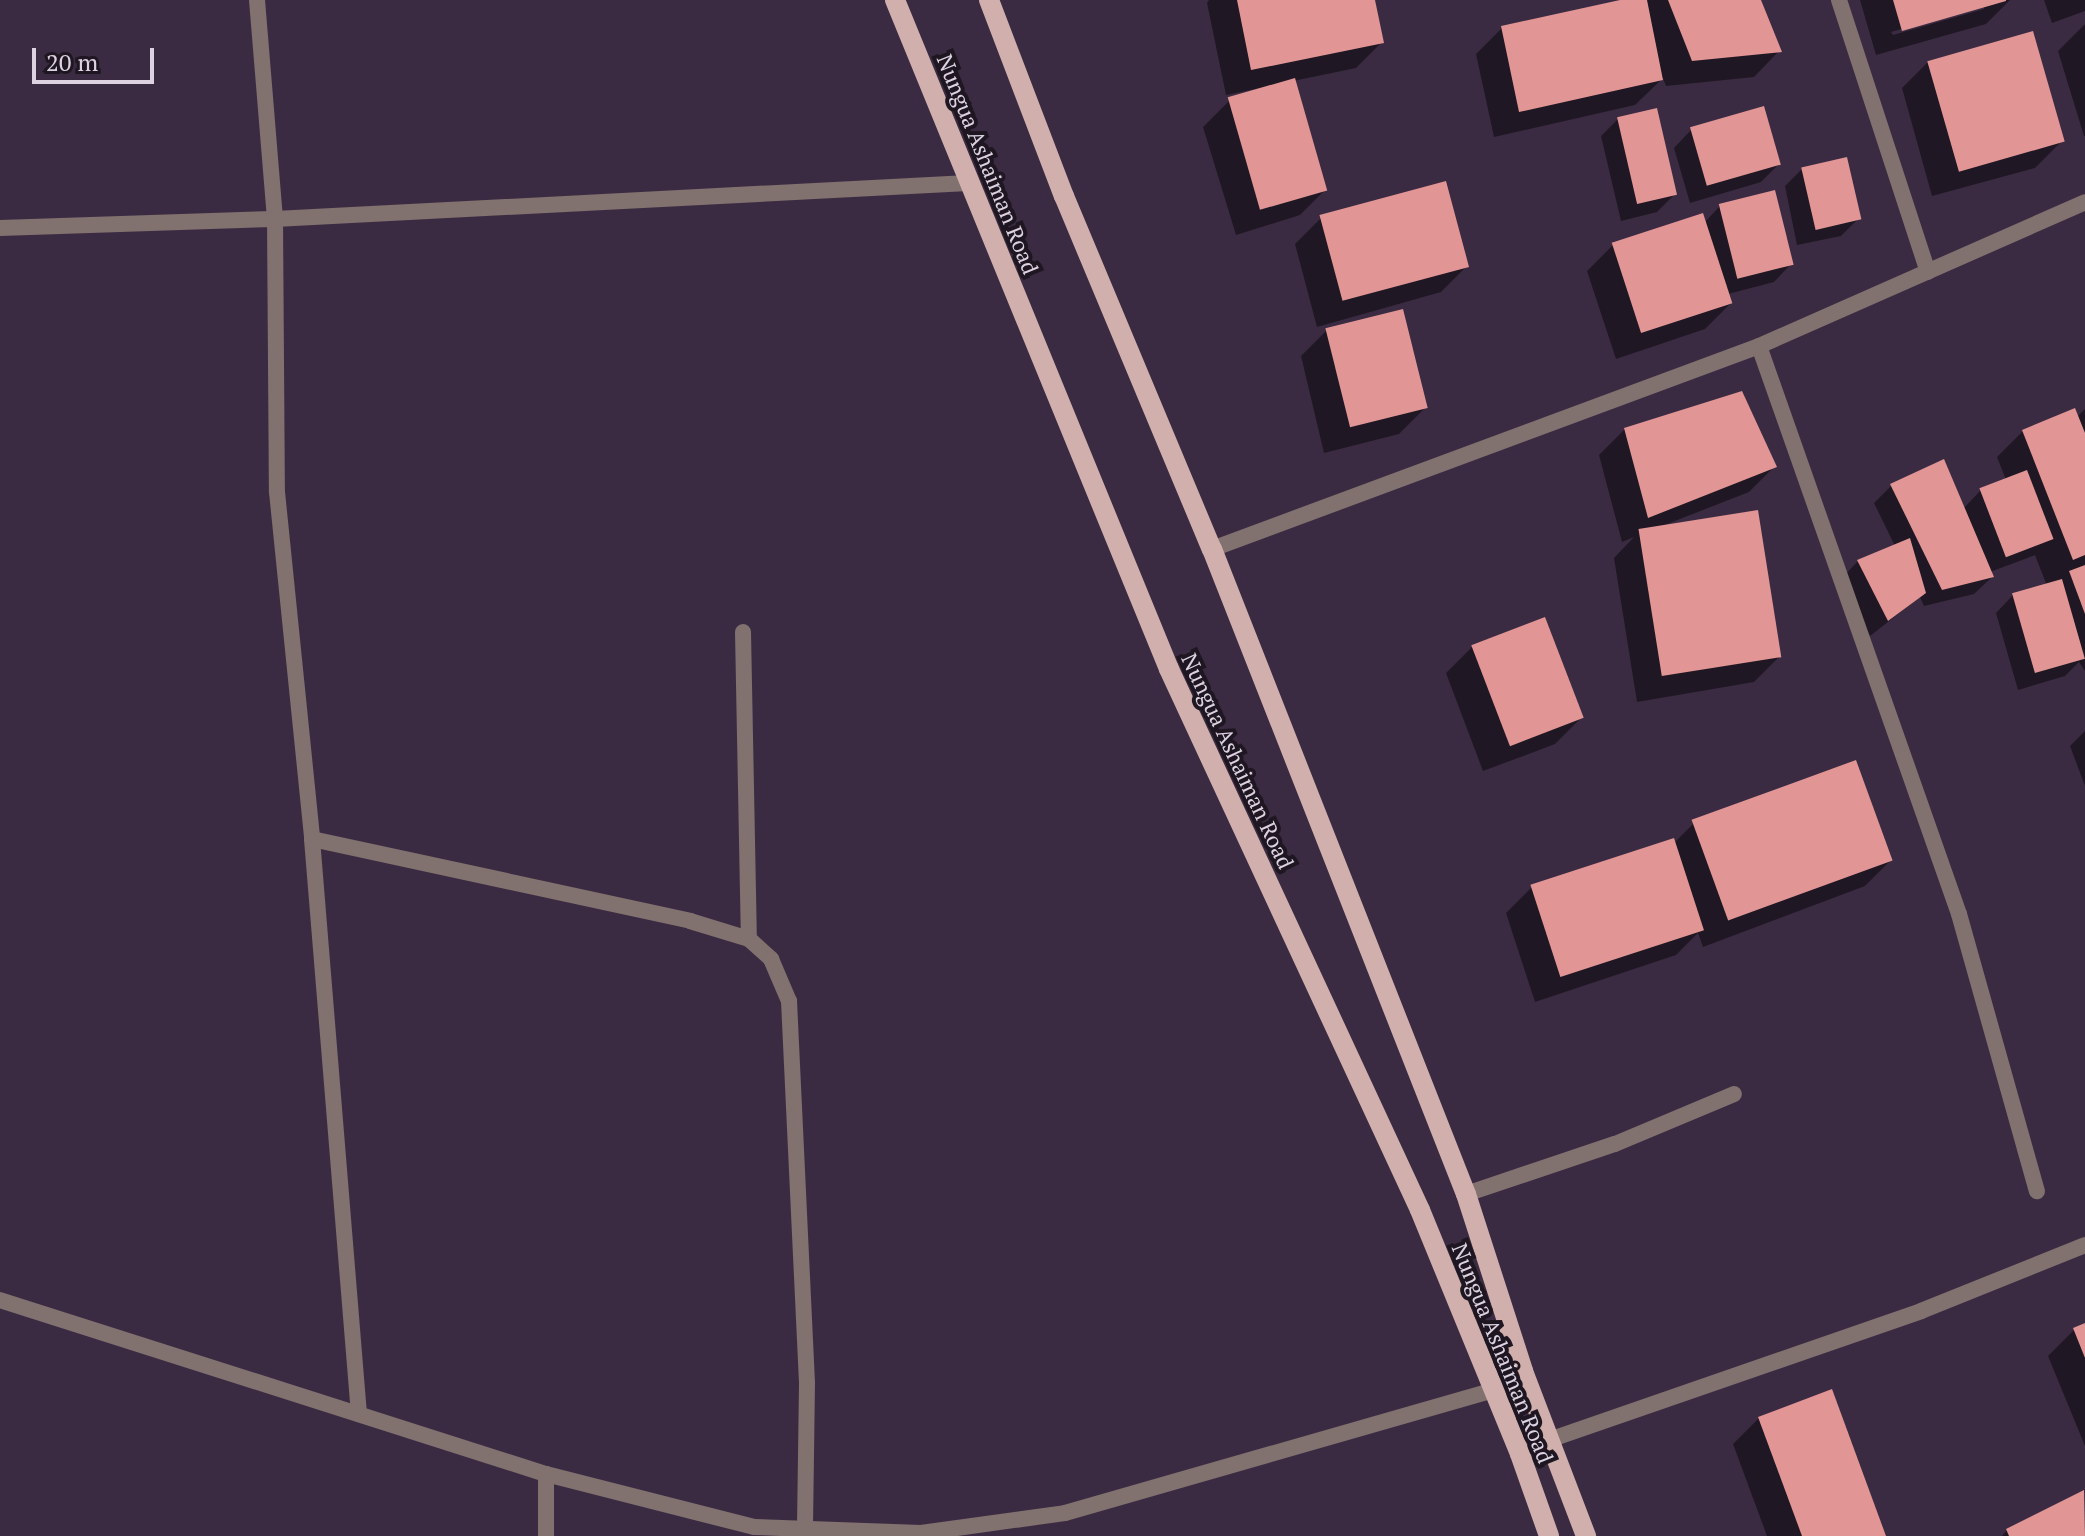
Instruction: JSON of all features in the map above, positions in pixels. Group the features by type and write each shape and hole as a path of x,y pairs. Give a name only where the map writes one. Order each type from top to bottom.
{"main road":[{"name":"Nungua Ashaiman Road","path":"895,0 1169,669 1420,1210 1549,1536"},
{"name":"Nungua Ashaiman Road","path":"989,0 1064,196 1212,549 1466,1194 1523,1371 1586,1536"}],"street":[{"path":"257,0 275,219 277,492 312,839 359,1414"},
{"path":"1839,0 1928,272"},
{"path":"0,228 275,219 968,183"},
{"path":"1212,549 1759,346 2085,202"},
{"path":"1759,346 1959,914 2037,1191"},
{"path":"743,632 749,939"},
{"path":"312,839 690,921 749,939 771,959 789,1001 807,1383 805,1528"},
{"path":"1466,1194 1615,1144 1734,1094"},
{"path":"1549,1440 1921,1311 2085,1245"},
{"path":"0,1300 546,1474 754,1527 921,1533 1065,1513 1493,1390 1523,1371"},
{"path":"546,1474 546,1536"}],"building":[{"path":"1237,0 1375,0 1384,43 1251,70"},
{"path":"1620,0 1647,0 1663,80 1519,112 1501,26"},
{"path":"1668,0 1761,0 1782,52 1692,61"},
{"path":"1893,0 2006,0 2006,1 1902,31"},
{"path":"2033,31 2065,142 1959,172 1927,61"},
{"path":"1295,78 1327,190 1260,210 1228,97"},
{"path":"1764,106 1781,165 1707,186 1690,127"},
{"path":"1657,108 1677,195 1637,204 1617,117"},
{"path":"1847,157 1861,219 1816,230 1801,168"},
{"path":"1446,181 1469,267 1342,301 1319,215"},
{"path":"1775,190 1794,265 1737,279 1719,204"},
{"path":"1703,213 1732,303 1641,333 1612,243"},
{"path":"1403,309 1428,408 1350,427 1325,328"},
{"path":"1742,391 1777,467 1648,518 1624,428"},
{"path":"2075,408 2085,433 2085,555 2073,560 2022,430"},
{"path":"1944,459 1994,577 1942,590 1890,484"},
{"path":"2027,470 2054,539 2006,557 1979,488"},
{"path":"1758,510 1781,657 1662,676 1638,529"},
{"path":"1910,538 1926,593 1888,621 1857,560"},
{"path":"2085,565 2085,614 2069,571"},
{"path":"2062,579 2085,659 2035,673 2012,593"},
{"path":"1545,617 1584,718 1510,746 1471,645"},
{"path":"1856,760 1893,861 1728,920 1692,820"},
{"path":"1674,838 1704,930 1560,977 1530,885"},
{"path":"2085,1323 2085,1358 2073,1328"},
{"path":"1832,1389 1886,1536 1802,1536 1758,1417"},
{"path":"2084,1490 2085,1536 2009,1536 2006,1529"}]}
